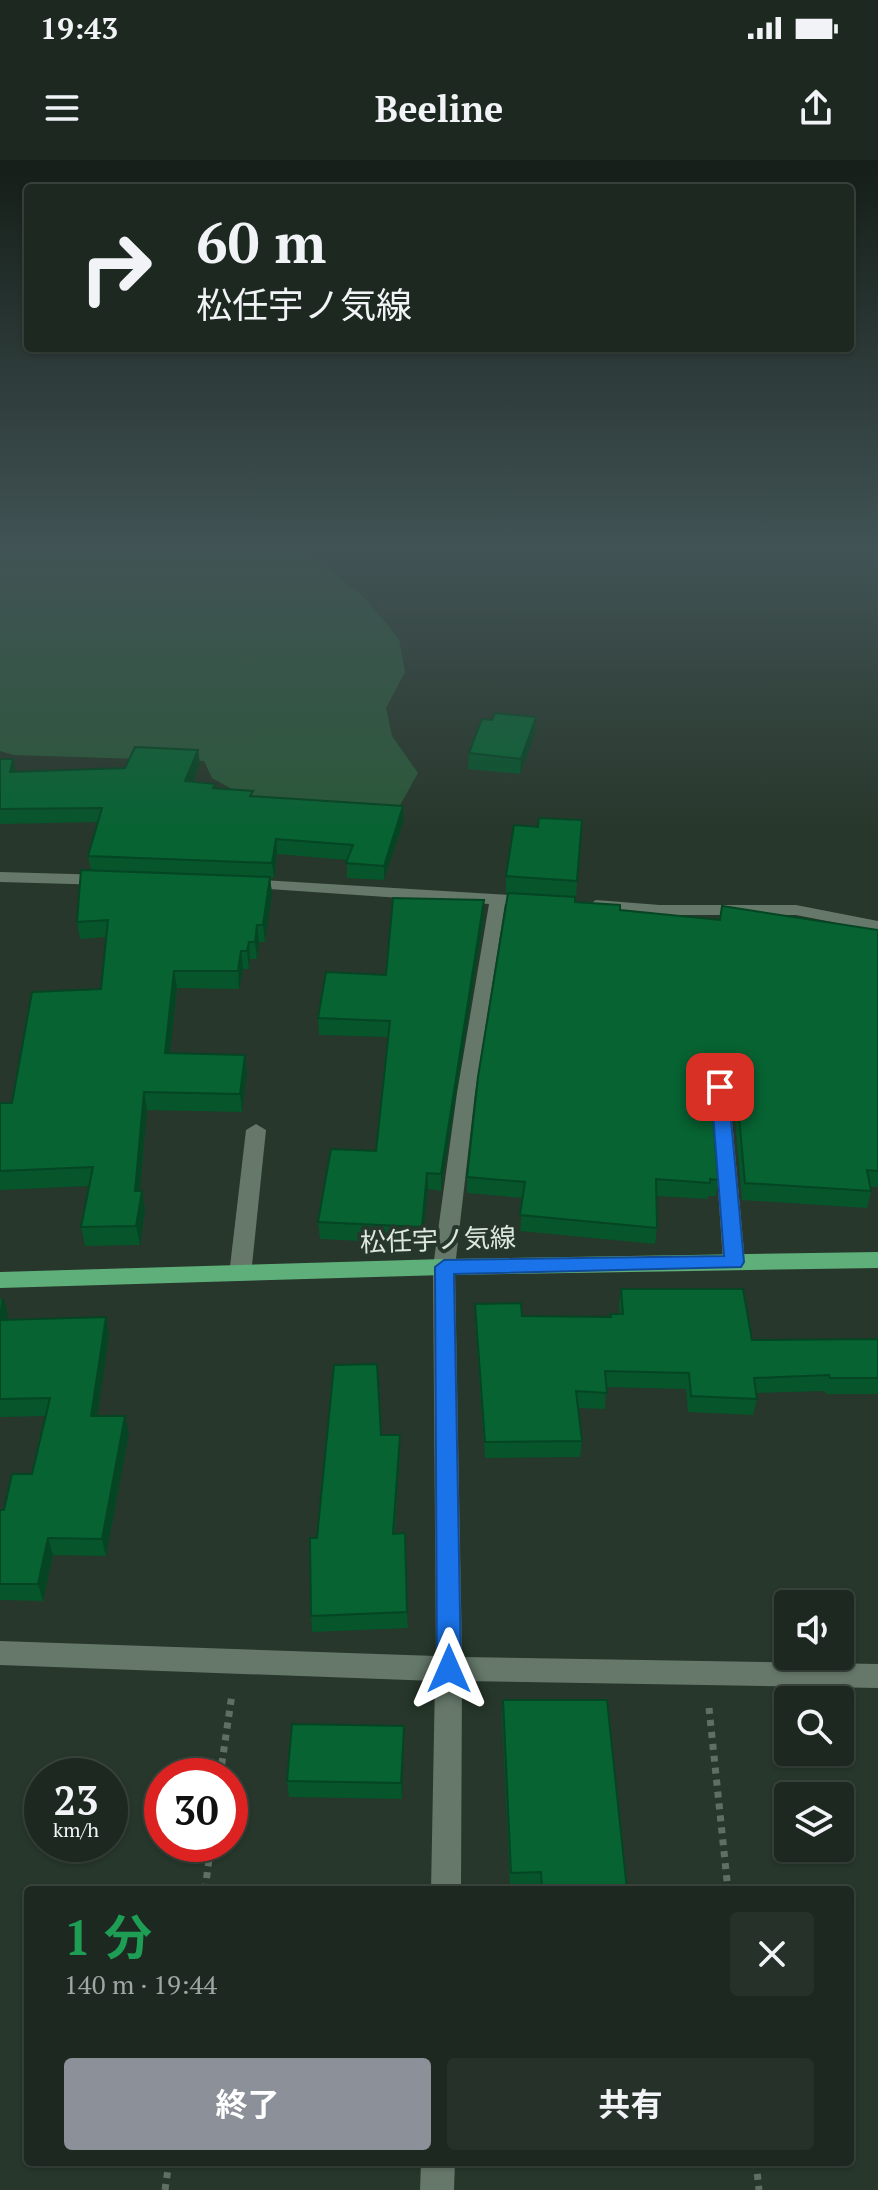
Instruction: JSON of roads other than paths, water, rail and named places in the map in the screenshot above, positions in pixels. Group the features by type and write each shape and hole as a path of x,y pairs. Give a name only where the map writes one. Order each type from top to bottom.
{"main road":[{"name":"松任宇ノ気線","path":"0,1280 444,1267 878,1260"}],"street":[{"path":"0,877 127,880"},
{"path":"234,883 528,901"},
{"path":"446,1886 449,1669 444,1267 466,1093 498,899"},
{"path":"572,904 660,910 796,910 878,926"},
{"path":"720,1087 734,1262"},
{"path":"240,1275 256,1130"},
{"path":"0,1653 449,1669 878,1676"},
{"path":"437,2190 438,2166"}]}
